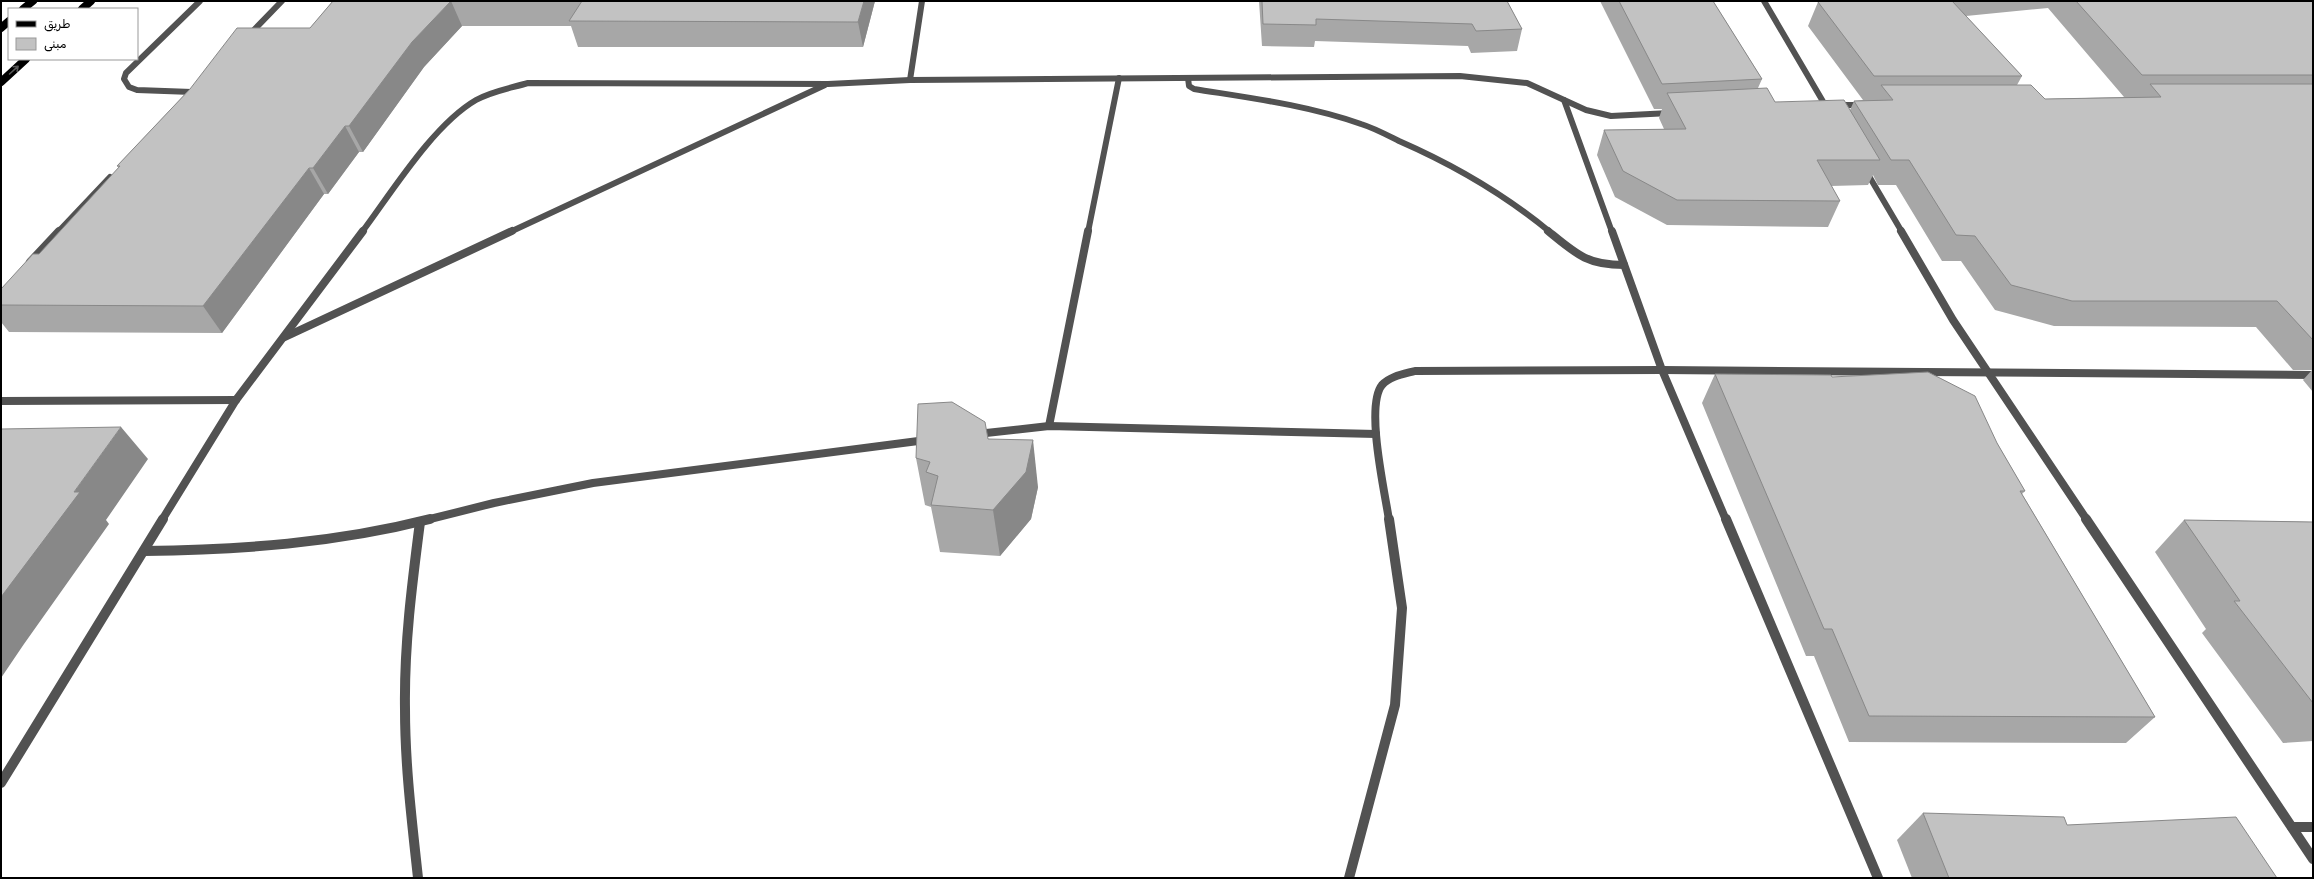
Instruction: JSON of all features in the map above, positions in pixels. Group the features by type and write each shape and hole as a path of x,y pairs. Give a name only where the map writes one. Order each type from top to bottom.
{"main road":[{"path":"24,8 33,1"},
{"path":"83,8 91,1"},
{"path":"1,82 25,60"}],"street":[{"path":"192,92 137,90 129,87 124,79 126,73 200,1"},
{"path":"245,39 282,1"},
{"path":"910,80 922,1"},
{"path":"1764,1 1821,105 1833,118"},
{"path":"1,783 236,400 430,142 452,119 471,103 496,92 528,83 828,84 910,80 1460,76 1503,79 1527,83 1586,110 1611,116 1674,113"},
{"path":"1048,426 1119,78"},
{"path":"1188,78 1189,86 1194,89 1296,106 1361,124 1438,158 1482,183 1524,211 1580,257 1605,265 1624,265"},
{"path":"283,338 828,84"},
{"path":"186,98 197,87"},
{"path":"1564,100 1662,370 1878,878"},
{"path":"1821,105 1872,104"},
{"path":"1861,163 1953,320 2313,859"},
{"path":"22,270 114,173"},
{"path":"1349,878 1395,705 1402,608 1376,434 1376,394 1384,382 1398,375 1415,371 1662,370 2313,375"},
{"path":"1,401 236,400"},
{"path":"967,435 1048,426 1376,434"},
{"path":"144,551 210,550 280,545 350,536 420,522 494,503 593,484 936,439"},
{"path":"418,878 408,785 405,686 410,600 420,522"},
{"path":"2292,827 2313,826"}],"building":[{"path":"333,1 451,1 412,42 349,126 345,126 313,168 309,168 203,306 1,305 1,289 33,254 39,254 120,166 117,166 190,89 237,28 310,28"},
{"path":"582,1 864,1 858,22 569,21"},
{"path":"1262,1 1507,1 1522,29 1476,31 1472,24 1316,19 1316,25 1263,24"},
{"path":"1619,1 1713,1 1762,79 1662,84"},
{"path":"1952,1 2022,76 1874,76 1818,2"},
{"path":"2076,1 2313,1 2313,75 2142,75"},
{"path":"2150,84 2313,84 2313,340 2277,301 2072,301 2011,285 1975,236 1956,235 1909,160 1891,160 1854,101 1893,100 1881,85 2031,85 2045,99 2161,97"},
{"path":"1767,88 1775,102 1844,100 1880,160 1817,160 1840,201 1677,200 1623,171 1604,130 1686,129 1667,93"},
{"path":"1928,372 1975,396 1997,443 2025,491 2020,491 2155,717 1869,716 1832,629 1824,629 1715,374 1831,375 1832,377"},
{"path":"952,402 985,422 988,439 1033,440 1026,472 993,510 931,505 938,476 926,472 930,462 916,458 918,404"},
{"path":"121,427 74,492 80,492 1,597 1,429"},
{"path":"2184,520 2313,522 2313,703 2234,601 2240,601"},
{"path":"1923,813 2064,817 2067,825 2236,817 2277,878 1949,878"}]}
